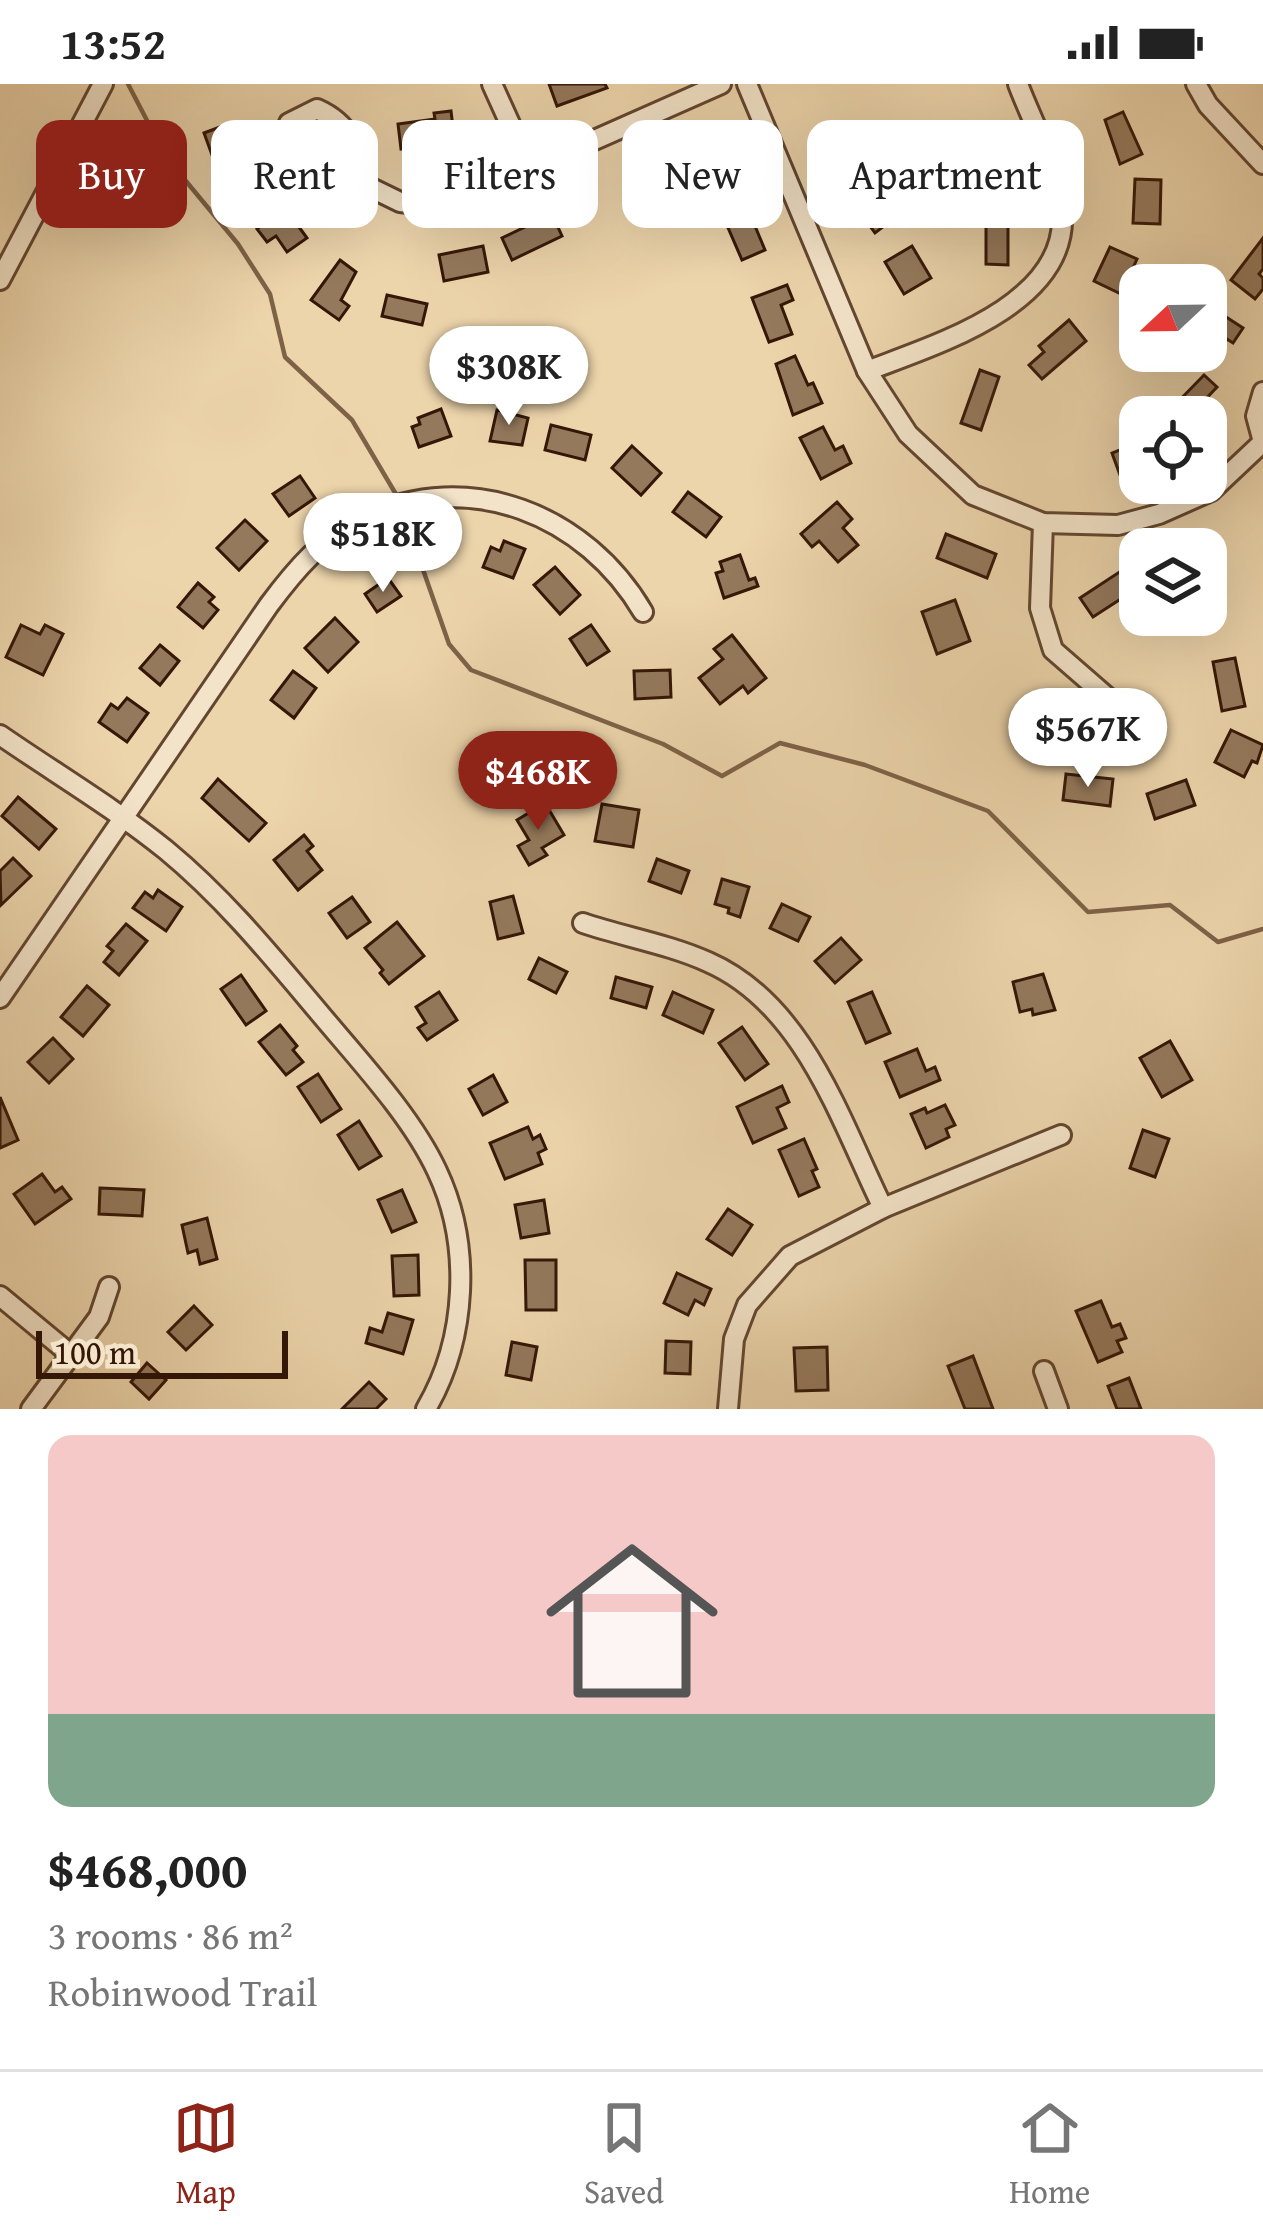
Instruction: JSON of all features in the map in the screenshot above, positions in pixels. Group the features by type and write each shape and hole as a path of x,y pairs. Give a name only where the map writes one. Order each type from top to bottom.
{"street":[{"path":"0,280 103,84"},
{"path":"491,84 508,120"},
{"path":"598,141 721,84"},
{"path":"747,84 867,371 908,434 974,495 1043,523 1118,525 1159,514 1211,491 1263,442 1256,416 1263,392"},
{"path":"867,371 951,339 1019,300 1058,249 1062,214 1018,84"},
{"path":"1196,84 1208,105 1263,164"},
{"path":"316,109 339,119 360,156 359,182 330,184 310,175 288,152 289,123 316,109"},
{"path":"0,998 301,563 363,518 438,498 502,504 530,512 583,540 631,591 643,612"},
{"path":"1043,523 1040,608 1053,650 1130,717"},
{"path":"0,736 164,848 214,892 377,1084 437,1169 458,1238 460,1290 450,1358 426,1409"},
{"path":"583,923 712,964 773,1006 808,1055 883,1208"},
{"path":"728,1409 734,1340 747,1305 790,1256 883,1208 1061,1135"},
{"path":"31,1409 98,1317 109,1287"},
{"path":"0,1296 70,1354"},
{"path":"1044,1371 1058,1409"}],"building":[{"path":"549,84 605,84 607,88 557,106"},
{"path":"451,111 452,120 428,120 435,119 434,113"},
{"path":"1123,112 1142,154 1120,164 1105,120"},
{"path":"1135,179 1161,180 1160,224 1133,223"},
{"path":"300,228 307,238 287,252 276,236 267,242 257,229"},
{"path":"523,228 558,228 562,236 512,260 502,238"},
{"path":"728,228 756,228 765,250 742,260"},
{"path":"986,228 1008,228 1008,265 986,264"},
{"path":"1263,238 1259,274 1263,289 1255,299 1231,280"},
{"path":"483,246 488,272 444,281 439,255"},
{"path":"912,246 931,278 904,294 885,262"},
{"path":"1110,247 1137,259 1135,264 1119,264 1119,293 1094,281"},
{"path":"340,260 356,272 341,300 349,306 339,320 311,300"},
{"path":"787,285 793,300 781,305 792,334 769,342 752,298"},
{"path":"387,295 427,304 422,325 382,316"},
{"path":"1227,318 1243,328 1233,343 1227,339"},
{"path":"1069,320 1086,341 1042,379 1029,365 1044,352 1039,346"},
{"path":"795,356 822,403 793,415 776,364"},
{"path":"980,370 999,377 981,430 961,423"},
{"path":"1204,375 1217,387 1209,396 1184,396"},
{"path":"441,409 451,436 419,447 412,427 420,424 418,418"},
{"path":"497,410 528,418 522,445 490,441"},
{"path":"551,425 591,435 585,460 545,450"},
{"path":"823,427 835,450 843,446 851,463 821,479 800,438"},
{"path":"632,446 661,473 641,495 612,468"},
{"path":"300,476 315,498 289,516 273,494"},
{"path":"688,492 721,517 706,537 673,512"},
{"path":"837,502 852,519 843,528 858,545 838,562 819,541 812,547 801,534"},
{"path":"245,520 267,541 239,570 217,548"},
{"path":"946,534 996,554 987,578 937,558"},
{"path":"504,541 525,549 513,578 483,567 491,547 500,551"},
{"path":"740,555 749,580 755,578 758,586 724,598 716,573 723,571 720,562"},
{"path":"555,567 580,595 560,614 534,585"},
{"path":"1119,572 1119,600 1093,617 1080,598"},
{"path":"388,578 401,596 377,612 365,594"},
{"path":"198,583 214,597 209,602 218,610 203,628 178,607"},
{"path":"955,600 970,641 937,654 922,612"},
{"path":"335,618 358,642 328,672 305,648"},
{"path":"21,625 40,634 45,625 63,634 43,675 6,657"},
{"path":"591,625 609,651 587,665 570,639"},
{"path":"732,635 766,678 748,693 743,686 720,704 699,678 723,659 714,649"},
{"path":"160,645 179,661 160,685 140,668"},
{"path":"1235,658 1245,706 1222,711 1213,662"},
{"path":"670,670 671,697 635,699 634,671"},
{"path":"293,671 316,688 294,718 271,700"},
{"path":"127,698 148,713 127,742 99,722 111,704 118,709"},
{"path":"1231,730 1263,745 1257,763 1252,761 1244,777 1215,762"},
{"path":"1066,774 1113,779 1110,806 1063,800"},
{"path":"218,779 266,823 249,841 202,798"},
{"path":"1186,780 1195,805 1155,819 1147,794"},
{"path":"18,797 56,829 39,849 2,816"},
{"path":"545,803 564,835 542,848 547,855 529,865 518,846 529,840 517,820"},
{"path":"602,804 639,810 633,847 595,841"},
{"path":"304,835 313,846 307,851 322,870 298,890 274,860"},
{"path":"13,858 31,876 1,905 0,871"},
{"path":"657,859 689,871 681,893 649,881"},
{"path":"722,879 749,887 740,917 715,904"},
{"path":"158,890 182,907 166,931 133,908 145,892 153,898"},
{"path":"513,896 523,933 498,939 490,902"},
{"path":"352,897 370,922 347,938 329,913"},
{"path":"782,904 810,917 798,941 770,928"},
{"path":"397,922 424,956 389,984 365,948"},
{"path":"126,924 147,941 119,975 104,962 113,951 107,946"},
{"path":"841,938 861,960 835,983 815,961"},
{"path":"539,958 567,972 556,993 529,979"},
{"path":"1043,974 1055,1010 1033,1015 1032,1009 1020,1012 1013,982"},
{"path":"241,975 266,1011 246,1025 221,989"},
{"path":"616,977 652,987 646,1008 611,998"},
{"path":"87,986 109,1005 83,1036 61,1017"},
{"path":"439,992 457,1020 427,1040 418,1028 426,1023 416,1007"},
{"path":"673,992 713,1010 703,1033 663,1015"},
{"path":"872,992 890,1033 866,1043 848,1002"},
{"path":"280,1025 303,1062 286,1075 259,1042"},
{"path":"742,1027 768,1064 745,1080 719,1043"},
{"path":"53,1038 73,1059 49,1083 28,1062"},
{"path":"1170,1041 1192,1080 1162,1097 1140,1058"},
{"path":"917,1049 926,1071 935,1067 940,1080 900,1097 885,1062"},
{"path":"318,1074 341,1109 321,1122 298,1087"},
{"path":"493,1075 507,1102 483,1115 469,1089"},
{"path":"782,1086 789,1102 777,1108 786,1128 753,1143 737,1107"},
{"path":"0,1097 18,1140 0,1148"},
{"path":"945,1105 955,1125 946,1129 949,1137 926,1148 911,1114"},
{"path":"359,1121 381,1156 359,1169 338,1135"},
{"path":"528,1127 533,1139 540,1135 546,1149 538,1153 542,1164 505,1179 490,1143"},
{"path":"1143,1130 1169,1139 1155,1177 1130,1168"},
{"path":"804,1139 819,1187 799,1196 779,1150"},
{"path":"42,1174 55,1192 62,1187 71,1199 35,1224 14,1194"},
{"path":"100,1188 144,1190 142,1216 99,1214"},
{"path":"402,1190 416,1222 392,1232 378,1200"},
{"path":"544,1200 549,1233 521,1238 515,1205"},
{"path":"728,1209 752,1225 732,1255 707,1239"},
{"path":"207,1218 217,1259 200,1264 197,1250 188,1253 182,1225"},
{"path":"418,1255 419,1295 394,1296 392,1256"},
{"path":"525,1260 556,1260 556,1310 526,1310"},
{"path":"677,1273 711,1289 704,1305 695,1300 688,1315 664,1303"},
{"path":"1101,1301 1112,1327 1120,1324 1126,1338 1117,1341 1122,1352 1098,1362 1076,1311"},
{"path":"194,1306 212,1325 186,1350 168,1332"},
{"path":"388,1313 413,1320 403,1354 366,1343 370,1328 382,1332"},
{"path":"666,1341 691,1342 690,1374 665,1373"},
{"path":"512,1342 537,1347 531,1380 506,1375"},
{"path":"827,1347 828,1390 796,1391 794,1348"},
{"path":"973,1356 993,1409 965,1409 948,1366"},
{"path":"147,1363 166,1380 149,1399 131,1382"},
{"path":"1129,1378 1141,1409 1117,1409 1108,1386"},
{"path":"369,1382 386,1399 376,1409 342,1409"}],"waterway":[{"path":"128,84 166,157 238,244 270,294 285,357 352,420 397,496"},
{"path":"405,518 449,644 471,670 663,744 722,776 780,743 865,765 988,811 1088,912 1170,905 1218,942 1263,929"}]}
